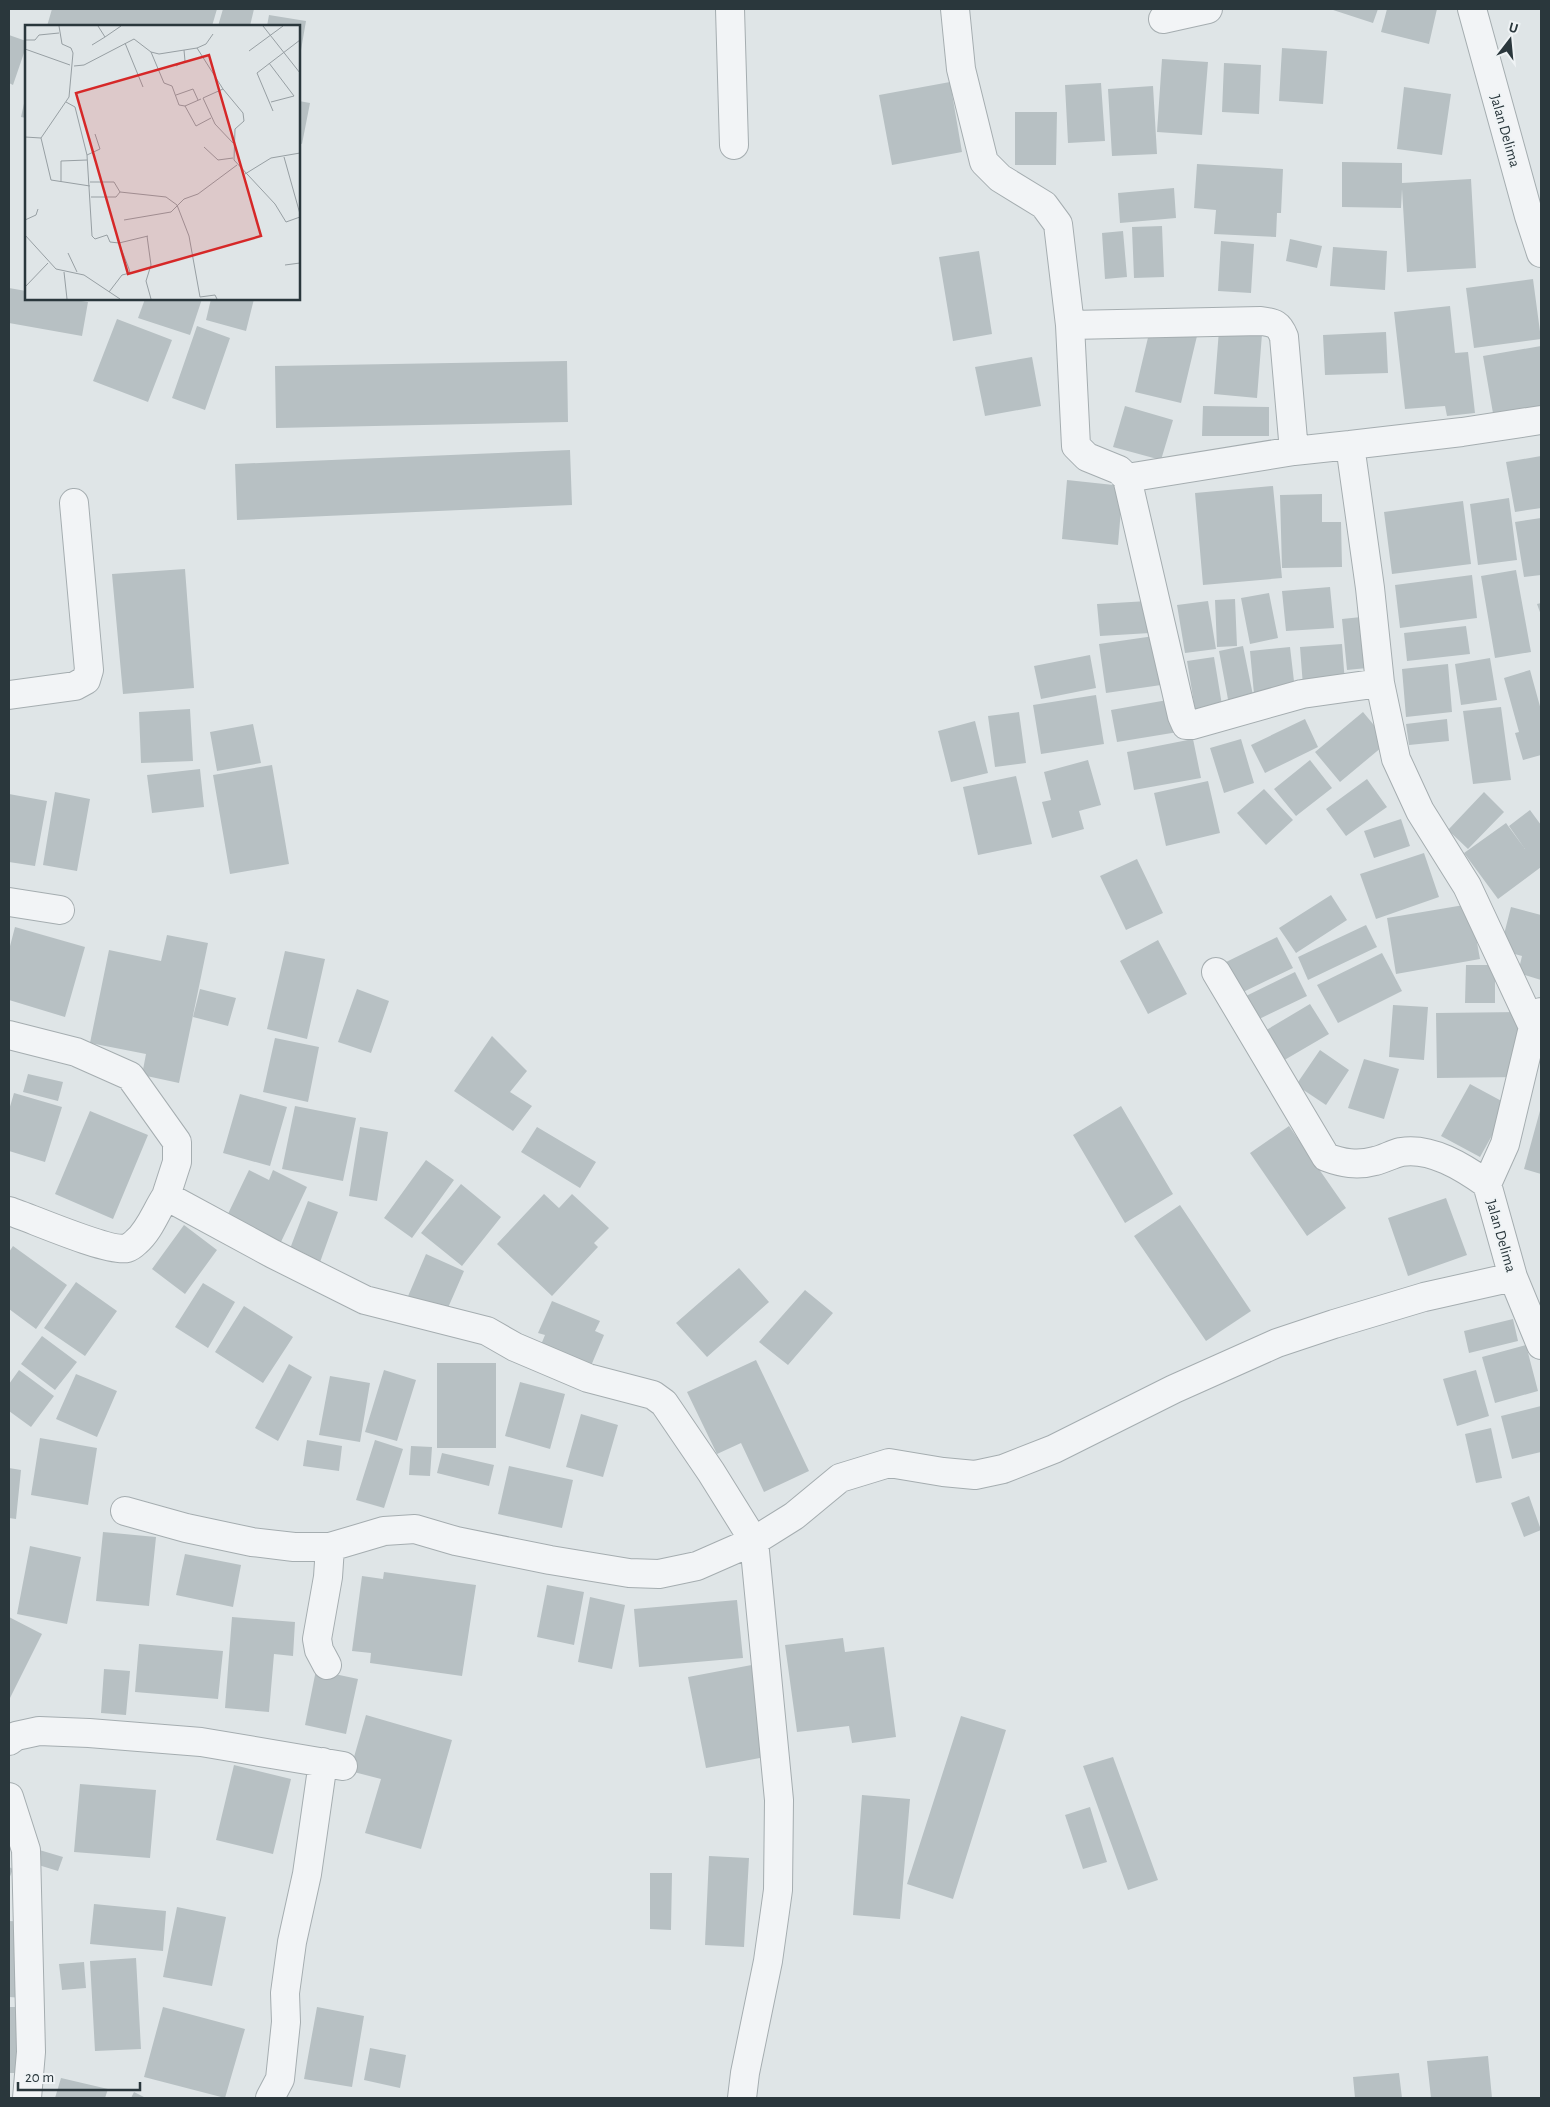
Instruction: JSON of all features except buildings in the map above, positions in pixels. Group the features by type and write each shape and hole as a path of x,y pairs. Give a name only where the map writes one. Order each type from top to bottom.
{"street":[{"path":"730,9 734,145"},
{"path":"955,9 961,69 984,162 1000,178 1044,205 1058,224 1070,326 1076,446 1087,457 1119,470 1127,478 1182,716 1186,725 1192,726 1302,694 1380,683"},
{"path":"1163,19 1208,9"},
{"name":"Jalan Delima","path":"1472,9 1541,253"},
{"path":"1070,326 1274,322 1280,326 1284,337 1294,451"},
{"path":"1127,478 1294,451 1462,432 1541,420"},
{"path":"1350,445 1370,588 1380,683 1396,759 1420,811 1467,886 1537,1019"},
{"path":"9,695 75,686 86,680 89,670 74,503"},
{"path":"9,902 60,910"},
{"path":"1216,972 1326,1157 1352,1164 1374,1161 1401,1152 1429,1153 1470,1172 1487,1184"},
{"name":"Jalan Delima","path":"1537,1019 1506,1144 1487,1184 1513,1277 1541,1345"},
{"path":"9,1035 76,1052 130,1076 177,1142 177,1162 166,1196 146,1231 127,1248 114,1248 99,1244 9,1211"},
{"path":"166,1196 273,1254 365,1300 487,1331 515,1347 588,1378 653,1395 664,1403 738,1513 754,1541 779,1800 778,1890 768,1961 745,2073 742,2098"},
{"path":"125,1511 186,1528 252,1542 294,1547 330,1547 384,1531 415,1529 456,1541 550,1560 629,1573 660,1574 697,1566 754,1541 794,1516 840,1478 890,1463 975,1475 1002,1469 1054,1449 1174,1389 1277,1343 1424,1297 1513,1277"},
{"path":"327,1666 319,1650 318,1639 328,1577 330,1547"},
{"path":"9,1741 16,1736 39,1731 99,1734 201,1742 333,1764 292,1942 284,1993 286,2022 280,2080 270,2098"},
{"path":"9,1797 26,1850 31,2052 27,2098"}]}
